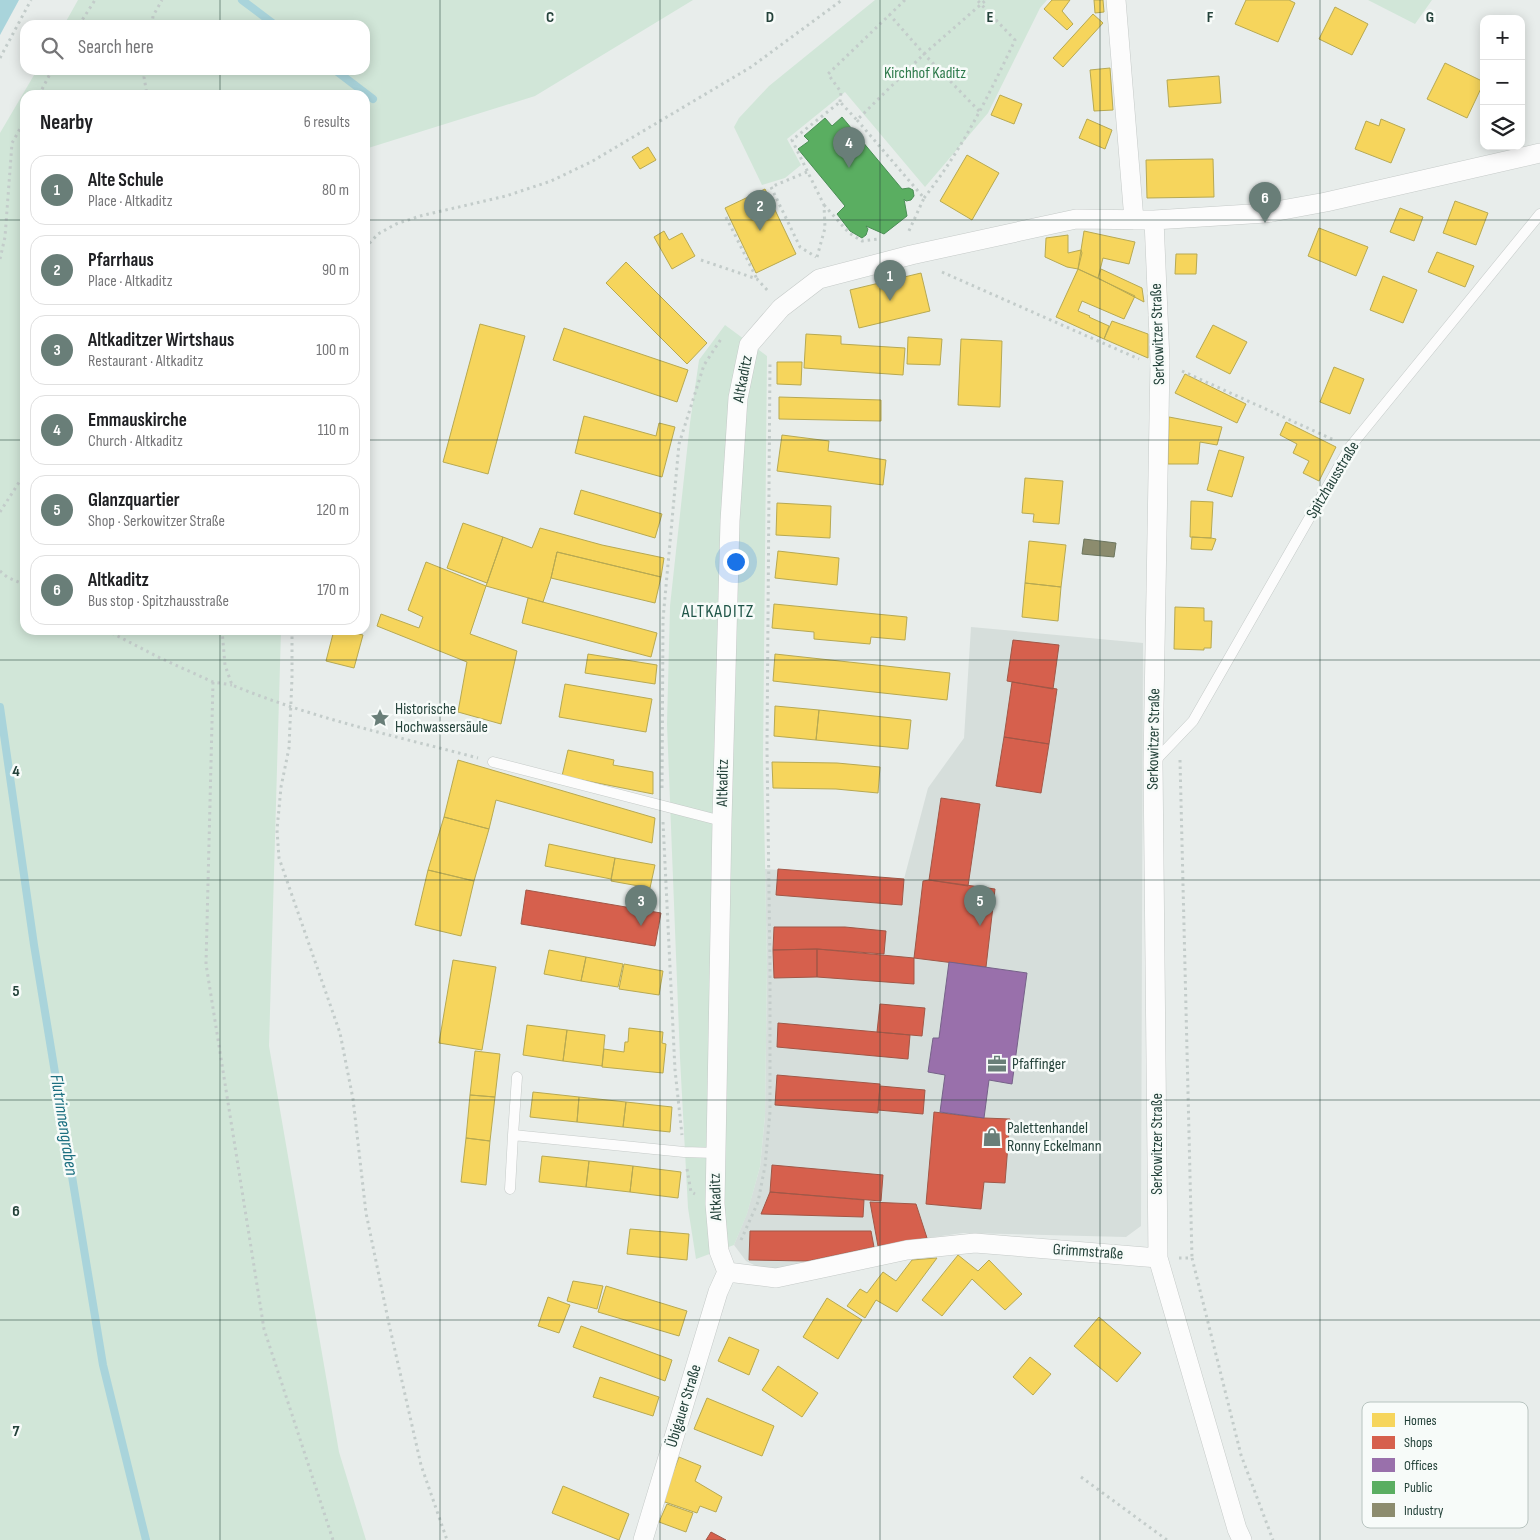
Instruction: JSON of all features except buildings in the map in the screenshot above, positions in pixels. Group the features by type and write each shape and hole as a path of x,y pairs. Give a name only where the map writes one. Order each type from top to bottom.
{"street":[{"path":"1116,0 1134,220"},
{"path":"1154,220 1266,212 1326,202 1540,153"},
{"name":"Altkaditz","path":"725,1266 719,1251 715,1204 730,521 738,398 750,345 781,308 819,279 911,255 1076,219 1154,220"},
{"name":"Serkowitzer Straße","path":"1154,220 1160,361 1153,763 1158,1258"},
{"name":"Grimmstraße","path":"725,1266 776,1278 907,1250 975,1243 1158,1258"},
{"path":"1158,1258 1236,1529 1242,1540"},
{"name":"Übigauer Straße","path":"643,1540 725,1266"}],"lane":[{"name":"Spitzhausstraße","path":"1153,763 1193,721 1350,447 1540,214"},
{"name":"Altkaditz","path":"493,762 722,821"},
{"path":"510,1189 517,1077"},
{"path":"513,1135 684,1152 716,1153"}],"path":[{"path":"20,20 31,0"},
{"path":"82,20 96,0"},
{"path":"153,20 162,0"},
{"path":"370,243 378,234 396,224 420,216 506,196 551,181 592,162 751,67 842,0"},
{"path":"880,239 862,241 849,233 824,205 792,140 840,102 842,92 828,74 905,0"},
{"path":"907,235 924,198 937,182 980,112 1015,40 977,0"},
{"path":"857,120 924,54 986,0"},
{"path":"889,14 924,54 980,112"},
{"path":"0,58 20,21"},
{"path":"42,90 49,75"},
{"path":"144,75 146,90"},
{"path":"840,102 924,198"},
{"path":"0,260 5,237 12,143 20,129"},
{"path":"807,172 771,187 800,248 817,257"},
{"path":"819,279 815,263 825,228 824,205"},
{"path":"726,216 757,278 781,308"},
{"path":"701,260 757,278"},
{"path":"725,1266 739,1244 758,1202 765,1166 770,1112 767,748 770,350 760,331"},
{"path":"715,1204 691,1192 684,1152 675,1070 662,806 663,619 679,444 704,365 721,338"},
{"path":"0,512 20,480"},
{"path":"0,571 7,577 20,583"},
{"path":"0,579 7,577"},
{"path":"116,635 213,682 232,685 290,708 493,762"},
{"path":"222,635 225,665 232,685"},
{"path":"292,635 289,748 281,787 277,830 279,858 340,1033 354,1099 366,1213 389,1324 421,1465 447,1540"},
{"path":"213,682 206,964 264,1329 333,1540"},
{"path":"1180,735 1192,1258 1241,1455 1272,1540"},
{"path":"1158,1258 1192,1258"},
{"path":"1081,1477 1168,1540"}],"shaded area":[{"path":"971,627 1143,643 1141,1226 1126,1237 963,1233 927,1238 810,1266 762,1269 746,1261 734,1245 747,1213 760,1167 765,1116 767,966 765,869 904,879 928,788 964,738"}],"green space":[{"path":"78,0 693,0 535,96 370,147 370,90 25,90 34,75 370,75 370,20 67,20"},
{"name":"Kirchhof Kaditz","path":"875,0 1047,0 1040,8 988,113 925,187 845,92 787,139 801,165 785,178 762,185 734,127 739,118 769,86"},
{"path":"1368,0 1432,0 1415,24"},
{"path":"20,99 20,635 281,635 269,1046 339,1452 366,1540 0,1540 0,133"},
{"path":"725,325 767,356 763,759 767,966 765,1116 760,1167 747,1214 734,1245 696,1259 688,1208 680,1058 667,724 670,606 690,423 699,360"}],"water":[{"path":"0,0 19,0 0,35"}],"waterway":[{"path":"242,0 268,20"},
{"path":"342,75 361,90"},
{"name":"Flutrinnengraben","path":"0,707 34,945 103,1365 146,1540"}],"place":[{"name":"Emmauskirche","path":"849,168"},
{"name":"Altkaditz","path":"1265,223"},
{"name":"Pfarrhaus","path":"760,231"},
{"name":"Alte Schule","path":"890,301"},
{"name":"Historische Hochwassersäule","path":"380,718"},
{"name":"Altkaditzer Wirtshaus","path":"641,926"},
{"name":"Glanzquartier","path":"980,926"},
{"name":"Pfaffinger","path":"997,1064"},
{"name":"Palettenhandel Ronny Eckelmann","path":"992,1137"}],"district":[{"name":"ALTKADITZ","path":"718,611"}]}
